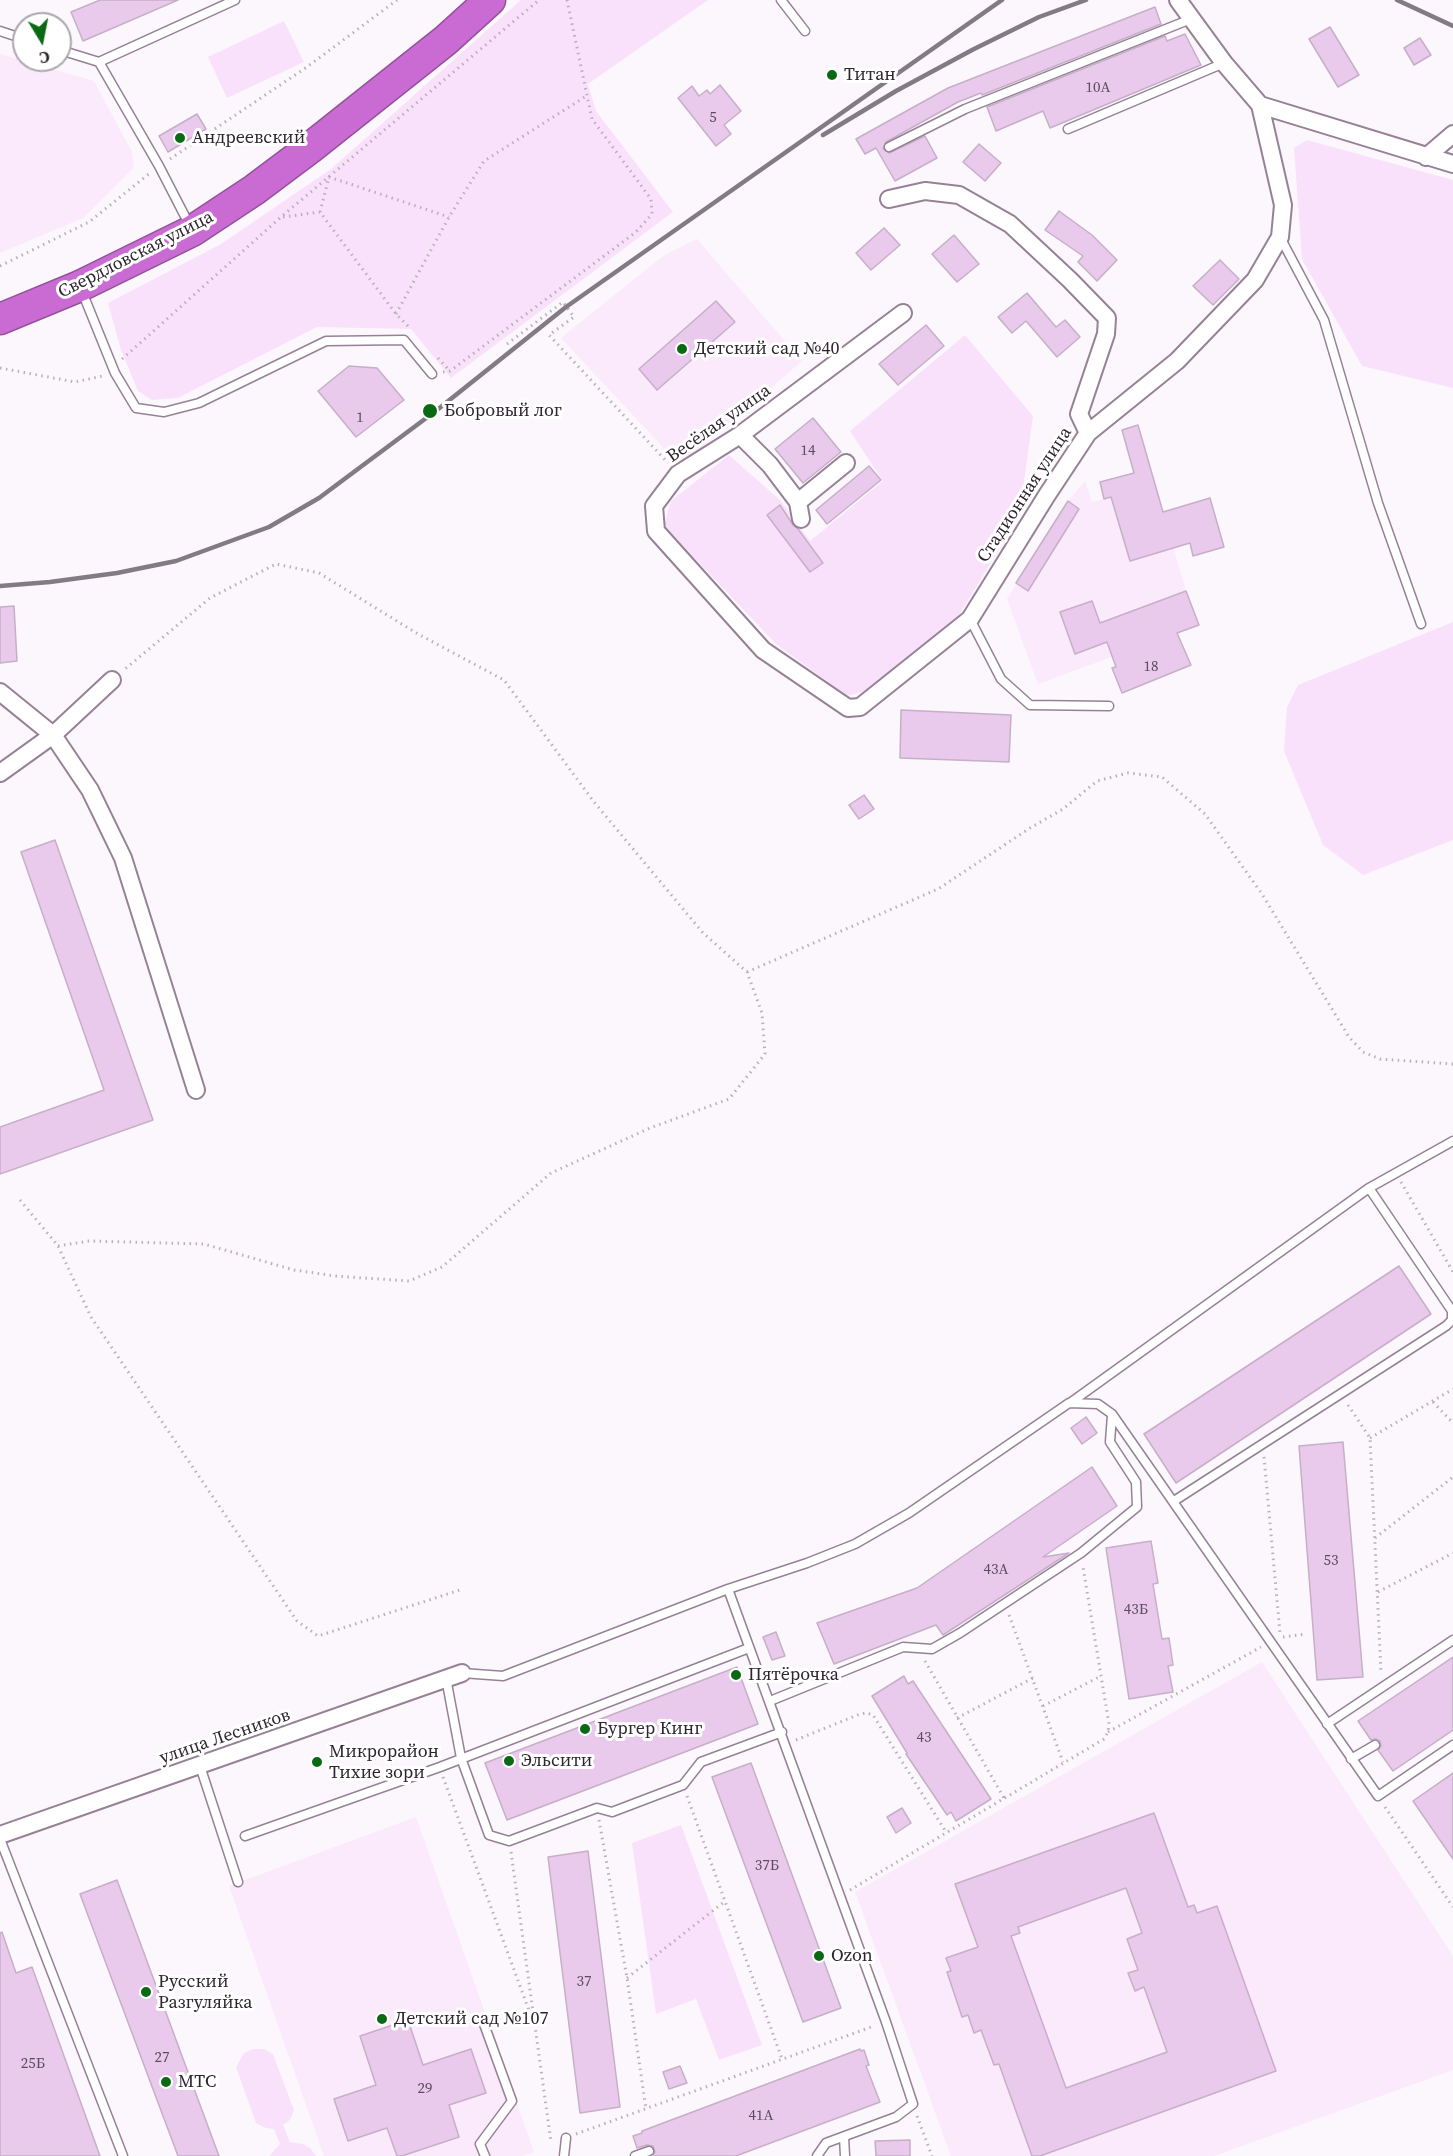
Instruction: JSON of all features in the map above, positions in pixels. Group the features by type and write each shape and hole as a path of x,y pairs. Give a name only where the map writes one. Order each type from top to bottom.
{"highway":[{"name":"Свердловская улица","path":"0,319 80,286 192,231 254,190 310,148 446,40 490,0"}],"street":[{"path":"1178,0 1224,63 1260,105 1453,164"},
{"name":"Стадионная улица","path":"763,650 848,708 860,707 970,619 1088,433 1177,361 1255,280 1280,237 1283,206 1260,105"},
{"path":"1426,157 1453,134"},
{"path":"889,199 925,191 959,195 1010,224 1107,318 1106,334 1078,414 1088,433"},
{"name":"Весёлая улица","path":"763,650 657,531 654,506 678,474 740,435 903,313"},
{"path":"740,435 770,465 798,502 801,519"},
{"path":"798,502 846,463"},
{"path":"0,773 53,735 112,680"},
{"path":"0,692 53,735 90,790 123,858 196,1090"},
{"name":"улица Лесников","path":"0,1835 454,1676"}],"lane":[{"path":"72,54 99,62 235,0"},
{"path":"781,0 805,31"},
{"path":"889,147 965,109 1191,19"},
{"path":"99,62 159,166 192,231"},
{"path":"1068,129 1224,63"},
{"path":"1280,237 1324,320 1378,503 1422,624"},
{"path":"80,286 115,373 136,408 164,412 199,403 326,341 404,340 432,374"},
{"path":"970,619 1001,679 1030,705 1109,706"},
{"path":"782,1732 701,1762 683,1785 612,1812 597,1808 509,1841 489,1835 462,1758 454,1676 503,1676 728,1589 807,1563 855,1544 909,1513 1069,1403 1369,1188 1453,1141"},
{"path":"1173,1501 1452,1320 1452,1311 1369,1188"},
{"path":"1069,1403 1098,1404 1113,1414 1378,1796 1453,1745"},
{"path":"770,1701 903,1647 932,1648 1005,1604 1081,1553 1137,1507 1136,1482 1110,1442 1113,1414"},
{"path":"728,1589 841,1895 913,2104 896,2117 826,2143 817,2156"},
{"path":"1327,1724 1453,1640"},
{"path":"245,1836 440,1767 749,1648"},
{"path":"1351,1759 1375,1744"},
{"path":"200,1766 238,1882"},
{"path":"0,1839 123,2156"},
{"path":"484,2024 512,2101 480,2144 485,2156"},
{"path":"844,2137 845,2156"},
{"path":"564,2156 566,2138"},
{"path":"635,2156 649,2151"}],"path":[{"path":"0,266 89,222 159,166 307,67 397,0"},
{"path":"0,368 75,382 115,373 122,360 281,217 539,0"},
{"path":"432,374 450,371 636,232 652,214 651,199 592,119 567,0"},
{"path":"396,314 449,217 484,161 588,95"},
{"path":"320,212 329,177"},
{"path":"329,177 449,217"},
{"path":"281,217 320,212"},
{"path":"320,212 396,314 412,330"},
{"path":"507,344 562,302 573,317 549,335 678,474"},
{"path":"434,354 450,371"},
{"path":"57,1246 90,1241 204,1244 294,1270 335,1276 409,1281 442,1267 551,1173 650,1128 729,1099 765,1054 762,1013 747,972 703,933 594,801 504,680 418,634 319,573 276,564 210,598 112,680"},
{"path":"747,972 938,889 1063,808 1097,781 1128,773 1162,777 1205,814 1263,894 1349,1037 1364,1052 1380,1059 1453,1064"},
{"path":"1396,1173 1453,1272"},
{"path":"21,1200 57,1246 92,1317 297,1621 318,1636 464,1589"},
{"path":"1370,1438 1453,1389"},
{"path":"1340,1394 1370,1438 1382,1687"},
{"path":"1433,1402 1453,1423"},
{"path":"1263,1444 1281,1637 1306,1634"},
{"path":"1375,1538 1453,1477"},
{"path":"841,1895 1104,1739 1109,1724 1081,1553"},
{"path":"1378,1592 1453,1554"},
{"path":"1005,1604 1064,1762"},
{"path":"1108,1732 1270,1642"},
{"path":"917,1648 1004,1798"},
{"path":"1043,1706 1101,1676"},
{"path":"957,1718 1033,1678"},
{"path":"786,1744 860,1714 873,1715 946,1832"},
{"path":"440,1767 536,2031"},
{"path":"683,1785 782,2059"},
{"path":"1378,1796 1453,1907"},
{"path":"597,1808 627,1978 646,2109"},
{"path":"509,1841 551,2144 886,2022"},
{"path":"627,1978 724,1902"},
{"path":"913,2104 932,2156"}],"shaded area":[{"path":"521,0 708,0 588,84 596,111 673,212 451,378 411,329 317,327 178,398 152,400 138,391 121,350 108,303 221,244 331,169"},
{"path":"284,21 304,62 227,98 208,57"},
{"path":"0,54 12,57 12,72 63,72 94,81 132,152 134,167 83,218 0,253"},
{"path":"1307,140 1453,180 1453,388 1362,366 1302,259 1294,148"},
{"name":"Детский сад №40","path":"697,239 802,361 685,462 672,457 561,338 663,256"},
{"path":"965,335 1033,416 1024,482 1027,503 959,615 865,691 847,696 776,644 664,526 671,501 729,455 781,501 810,541 883,481 850,431"},
{"path":"1085,481 1092,502 1155,485 1186,591 1199,625 1038,684 1007,599 1068,501"},
{"path":"1453,622 1453,840 1363,875 1323,845 1284,751 1287,707 1298,685"},
{"path":"1262,1662 1453,1956 1453,2070 1214,2156 951,2156 855,1892"},
{"name":"Детский сад №107","path":"416,1817 534,2152 523,2156 324,2156 229,1886"},
{"path":"681,1825 762,2045 719,2060 696,1999 656,2014 632,1843"},
{"path":"253,2049 264,2049 273,2054 294,2110 290,2120 283,2125 290,2142 303,2144 310,2148 316,2156 269,2156 280,2144 274,2129 256,2123 236,2067 244,2053"}],"building":[{"path":"100,0 178,0 83,41 71,12"},
{"path":"1155,7 1161,24 982,95 981,93 958,102 886,142 883,149 889,153 925,136 937,158 895,181 876,148 865,154 856,139 948,88"},
{"path":"1330,27 1359,75 1338,87 1309,39"},
{"path":"1185,34 1201,65 1050,128 1043,111 996,131 987,107 1165,36 1167,41"},
{"path":"1420,38 1431,55 1414,65 1404,48"},
{"path":"720,85 741,111 724,125 731,134 716,146 678,98 692,86 699,96 707,90 710,94"},
{"path":"197,114 206,129 168,152 159,136"},
{"path":"979,144 1001,163 985,181 963,162"},
{"path":"1059,211 1092,235 1117,260 1097,281 1078,262 1083,256 1045,230"},
{"path":"884,228 900,245 871,270 856,253"},
{"path":"954,235 979,264 957,282 932,254"},
{"path":"1220,260 1239,279 1213,305 1193,286"},
{"path":"1027,293 1056,327 1065,320 1080,337 1057,357 1026,321 1012,333 998,317"},
{"path":"716,301 735,322 657,390 639,369"},
{"path":"926,325 944,346 898,385 879,364"},
{"path":"349,366 377,368 404,400 356,437 318,391"},
{"path":"813,418 841,452 803,483 775,449"},
{"path":"1138,425 1163,512 1210,498 1224,547 1193,556 1190,543 1130,561 1111,497 1104,499 1100,482 1134,473 1122,430"},
{"path":"869,466 881,480 827,524 816,510"},
{"path":"1068,501 1079,509 1028,591 1016,583"},
{"path":"780,505 823,563 810,572 767,515"},
{"path":"1186,591 1199,625 1177,633 1191,665 1122,693 1112,668 1116,667 1107,642 1075,654 1060,612 1092,601 1100,623"},
{"path":"14,606 17,661 0,663 0,607"},
{"path":"901,710 1011,715 1009,762 900,758"},
{"path":"864,795 874,809 859,819 849,805"},
{"path":"55,840 153,1120 0,1174 0,1127 104,1090 21,852"},
{"path":"1399,1266 1431,1314 1176,1483 1144,1434"},
{"path":"1086,1417 1097,1433 1082,1444 1071,1428"},
{"path":"1343,1442 1363,1677 1317,1680 1299,1446"},
{"path":"1092,1467 1117,1506 1043,1557 1069,1553 943,1635 936,1625 834,1664 817,1623 917,1588"},
{"path":"1151,1541 1158,1583 1153,1584 1162,1639 1169,1638 1173,1665 1168,1666 1173,1692 1129,1699 1106,1548"},
{"path":"776,1632 785,1656 772,1660 763,1637"},
{"path":"1453,1657 1453,1730 1393,1771 1378,1750 1381,1746 1380,1741 1371,1740 1358,1721"},
{"path":"737,1667 758,1724 507,1820 485,1763"},
{"path":"904,1676 908,1684 913,1681 991,1799 956,1821 951,1812 947,1815 906,1754 872,1696"},
{"path":"751,1763 841,2008 803,2022 712,1777"},
{"path":"1453,1773 1453,1859 1413,1801"},
{"path":"902,1808 911,1823 896,1833 887,1817"},
{"path":"1154,1813 1188,1907 1194,1905 1197,1913 1217,1906 1276,2071 1040,2156 1032,2156 999,2064 994,2065 981,2030 974,2033 968,2015 962,2017 947,1972 951,1971 946,1958 978,1947 955,1884","holes":["1126,1888 1142,1933 1127,1939 1138,1970 1128,1973 1135,1991 1144,1987 1167,2052 1066,2088 1011,1936 1020,1933 1018,1927"]},
{"path":"588,1851 620,2107 580,2113 548,1857"},
{"path":"117,1880 219,2156 178,2156 80,1894"},
{"path":"2,1932 16,1973 32,1967 100,2156 0,2156 0,1933"},
{"path":"408,2020 423,2065 471,2049 486,2093 449,2105 459,2137 397,2156 387,2128 348,2141 334,2099 376,2085 360,2036"},
{"path":"860,2049 864,2050 869,2065 866,2066 880,2102 736,2156 653,2156 655,2152 653,2146 637,2148 633,2136 642,2131"},
{"path":"680,2066 687,2083 669,2089 663,2072"},
{"path":"910,2140 910,2156 876,2156 875,2141"}],"railway":[{"path":"0,586 117,573 176,561 269,527 319,498 437,410 566,307 1002,0"},
{"path":"823,135 896,91 974,49 1039,17 1086,0"},
{"path":"1397,0 1453,26"}],"place":[{"name":"Титан","path":"832,75"},
{"name":"Андреевский","path":"180,138"},
{"name":"Детский сад №40","path":"682,349"},
{"name":"Бобровый лог","path":"430,411"},
{"name":"Пятёрочка","path":"736,1675"},
{"name":"Бургер Кинг","path":"585,1729"},
{"name":"Эльсити","path":"509,1761"},
{"name":"Микрорайон Тихие зори","path":"317,1762"},
{"name":"Ozon","path":"819,1956"},
{"name":"Русский Разгуляйка","path":"146,1992"},
{"name":"Детский сад №107","path":"382,2019"},
{"name":"МТС","path":"166,2082"}]}
